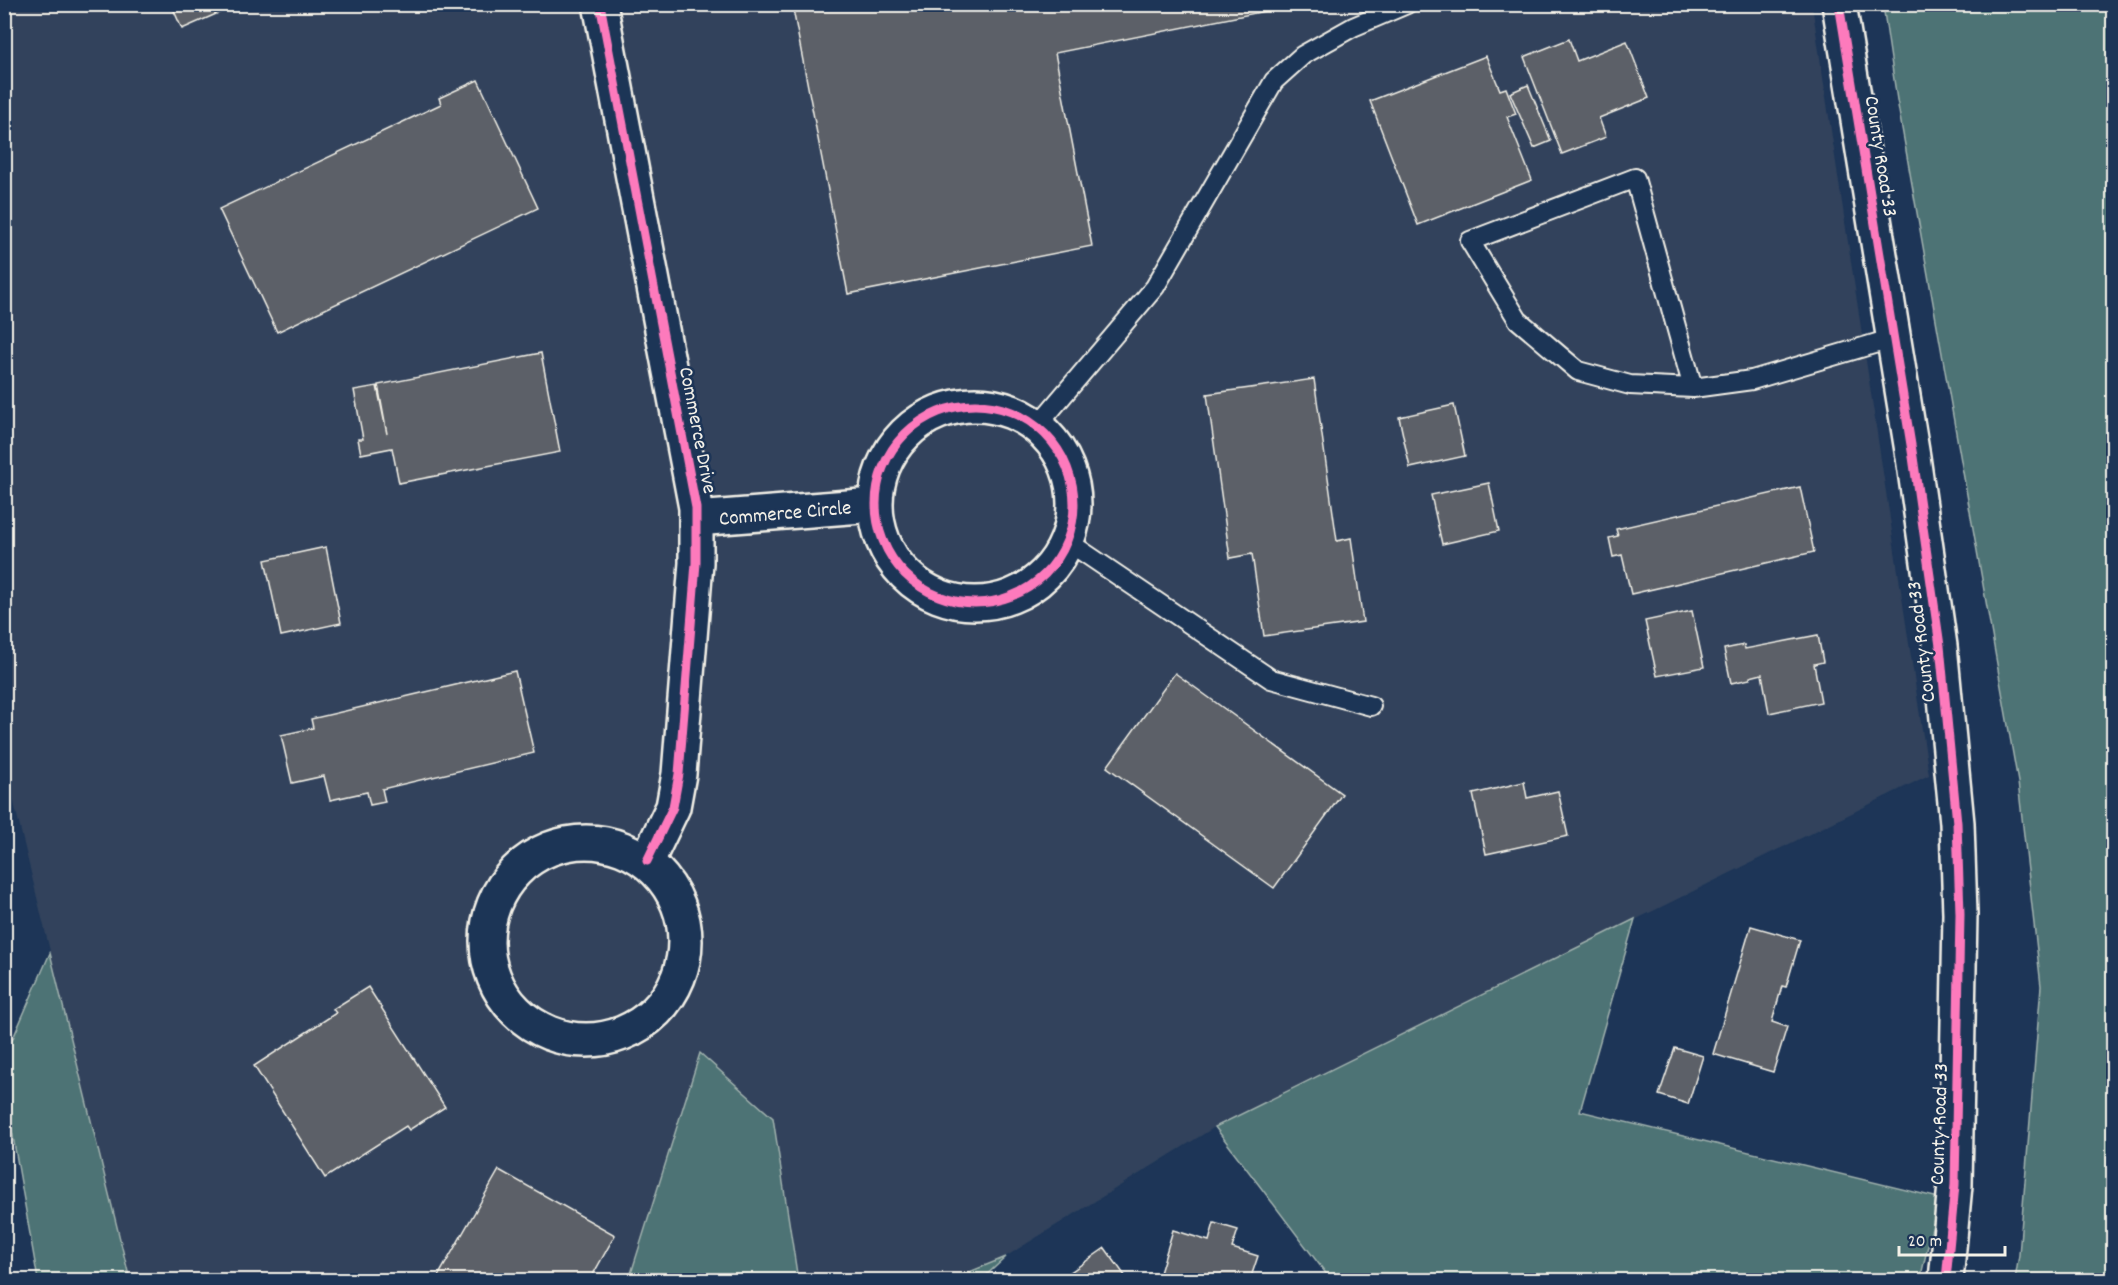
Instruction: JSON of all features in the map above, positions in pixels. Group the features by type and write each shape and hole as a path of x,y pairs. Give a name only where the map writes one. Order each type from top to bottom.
{"street":[{"name":"Commerce Drive","path":"600,4 696,507 696,563 679,774 673,807 647,861"},
{"name":"County Road 33","path":"1839,4 1894,338 1940,646 1957,823 1960,914 1955,1150 1946,1281"},
{"path":"976,405 997,407 1018,414 1038,425 1064,459 1073,484 1075,510 1067,541 1060,556 1028,587 1005,598 977,604 953,602 915,584 886,550 876,526 874,505 880,474 890,451 908,431 928,418 951,408 976,405"},
{"name":"Commerce Circle","path":"696,519 874,505"},
{"path":"576,841 609,844 625,849 647,861 671,888 680,904 686,930 685,957 677,982 663,1005 643,1023 618,1035 592,1040 556,1035 540,1029 518,1013 502,994 491,971 487,946 488,921 496,897 510,877 529,860 551,848 576,841"}],"lane":[{"path":"1038,425 1155,287 1274,81 1303,55 1353,27 1407,4"},
{"path":"1693,388 1635,178 1470,241 1518,320 1578,371 1630,385 1693,388 1752,380 1894,338"},
{"path":"1067,541 1271,679 1371,706"}],"shaded area":[{"path":"4,5 1812,5 1929,775 1215,1127 968,1280 130,1280 5,766"}],"green space":[{"path":"1883,5 2113,5 2113,1280 2015,1280 2041,986 2018,782 1897,100"},
{"path":"1635,919 1580,1111 1939,1198 1920,1280 1331,1280 1215,1127"},
{"path":"50,953 130,1280 38,1280 5,1091 4,1059"},
{"path":"700,1053 773,1118 798,1280 629,1280"},
{"path":"1006,1257 981,1280 950,1280"}],"building":[{"path":"171,4 239,4 182,29"},
{"path":"792,4 1300,4 1055,53 1092,246 848,294"},
{"path":"1569,39 1577,61 1627,41 1649,98 1599,118 1606,137 1562,154 1524,57"},
{"path":"1486,56 1500,90 1506,88 1516,114 1507,117 1532,180 1418,225 1370,101"},
{"path":"478,80 538,208 277,332 219,209 441,104 439,98"},
{"path":"1528,85 1551,141 1534,148 1510,93"},
{"path":"541,353 560,452 399,483 392,448 361,454 358,439 363,439 354,390 377,386 387,434 378,385"},
{"path":"1314,379 1337,541 1351,538 1363,622 1264,636 1252,554 1230,558 1207,394"},
{"path":"1454,405 1465,456 1410,468 1399,417"},
{"path":"1489,483 1499,531 1442,544 1431,495"},
{"path":"1800,487 1814,552 1631,594 1622,555 1613,557 1609,538 1618,536 1616,529"},
{"path":"326,547 341,623 281,636 265,560"},
{"path":"1692,611 1704,667 1657,676 1645,621"},
{"path":"1818,635 1823,662 1814,664 1821,702 1769,713 1762,674 1731,683 1724,649 1744,645 1745,649"},
{"path":"515,671 534,753 382,789 385,802 370,805 367,792 330,800 324,776 292,783 281,735 313,728 311,719"},
{"path":"1175,673 1342,794 1274,888 1107,767"},
{"path":"1524,782 1527,798 1558,791 1568,836 1486,854 1473,794"},
{"path":"1751,926 1800,940 1786,987 1782,986 1772,1022 1787,1027 1773,1072 1713,1054"},
{"path":"368,987 445,1107 409,1130 406,1126 325,1178 254,1066 336,1013 333,1009"},
{"path":"1675,1048 1703,1056 1688,1104 1659,1095"},
{"path":"499,1170 615,1235 590,1280 436,1280"},
{"path":"1214,1223 1238,1230 1232,1248 1258,1256 1250,1280 1184,1280 1160,1273 1173,1230 1209,1241"},
{"path":"1105,1248 1128,1280 1059,1280"}],"cycle path":[{"path":"600,4 696,508 696,563 679,774 673,807 647,861"},
{"path":"1839,4 1913,457 1940,646 1957,823 1960,914 1955,1185 1946,1280"},
{"path":"965,405 985,405 1022,416 1052,441 1067,466 1074,494 1074,504 1070,533 1063,551 1038,581 1022,592 1004,599 985,603 965,603 928,592 898,567 887,551 880,533 876,514 876,494 887,457 912,427 928,416 946,409 965,405"}]}
